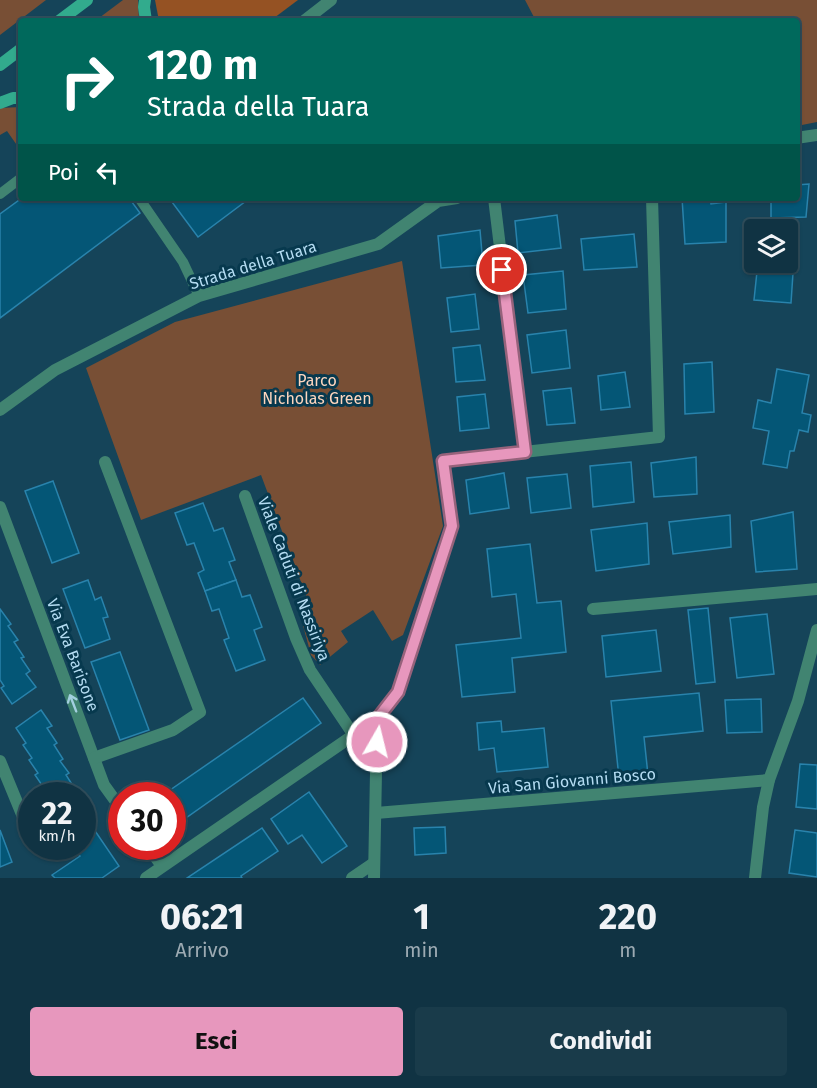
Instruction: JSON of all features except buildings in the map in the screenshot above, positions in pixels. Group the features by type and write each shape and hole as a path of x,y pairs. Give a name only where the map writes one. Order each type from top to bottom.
{"main road":[{"path":"63,18 87,0"},
{"path":"145,0 146,18"},
{"path":"0,65 18,51"},
{"path":"0,103 18,98"}],"street":[{"path":"308,18 331,0"},
{"path":"800,137 817,135"},
{"name":"Strada della Tuara","path":"0,410 55,370 199,296 378,244 438,201"},
{"path":"494,201 525,452"},
{"path":"146,878 377,719 398,692 452,526 443,461 659,437 652,201"},
{"path":"94,758 173,730 200,712 105,462"},
{"name":"Viale Caduti di Nassiriya","path":"245,496 296,638 310,670 353,734"},
{"name":"Via Eva Barisone","path":"0,507 108,791"},
{"path":"593,609 817,589"},
{"path":"755,878 763,807 770,780 798,701 817,630"},
{"path":"374,878 377,719"},
{"path":"0,761 18,805"},
{"name":"Via San Giovanni Bosco","path":"376,813 770,780"},
{"path":"158,860 162,866"},
{"path":"352,878 374,862"}],"lane":[{"path":"0,194 18,180"},
{"path":"141,201 183,262 199,296"}],"green space":[{"path":"0,0 46,0 22,18 18,18 18,21 0,35"},
{"path":"123,0 138,0 139,18 99,18"},
{"path":"525,0 817,0 817,122 800,125 800,18 534,18"},
{"path":"18,107 18,147 7,131 0,135 0,108"},
{"name":"Parco Nicholas Green","path":"402,261 443,526 403,635 392,641 373,610 341,631 348,642 320,665 311,655 298,607 307,598 261,475 141,520 86,368 175,322"}],"shaded area":[{"path":"155,0 298,0 274,18 158,18"}],"route":[{"path":"377,742 377,719 398,692 452,526 443,461 525,452 502,270"}]}
